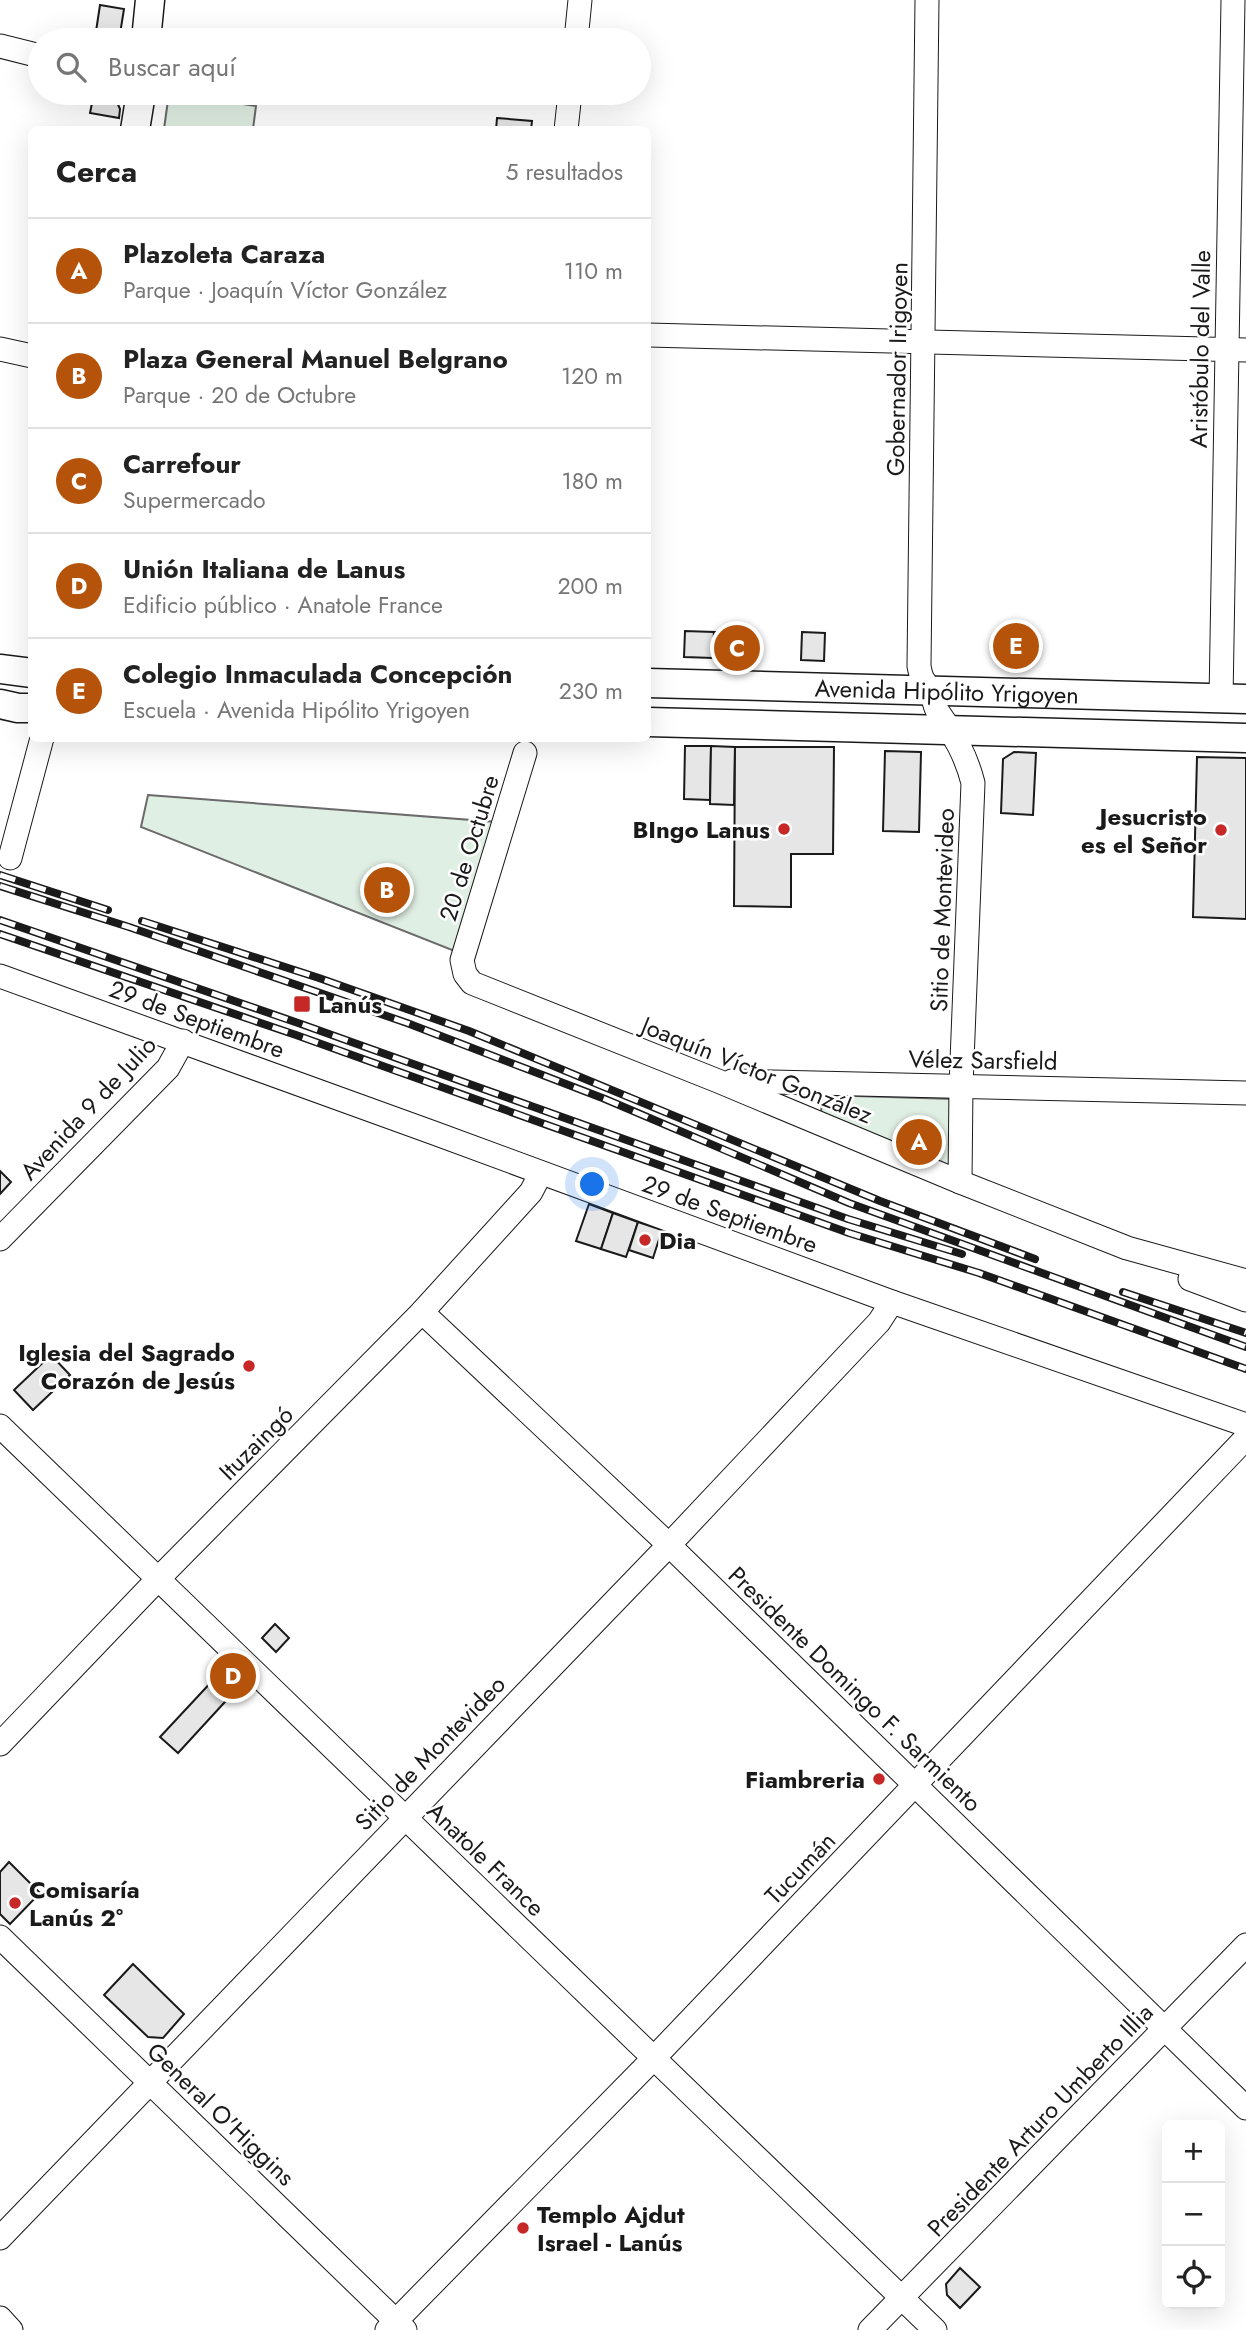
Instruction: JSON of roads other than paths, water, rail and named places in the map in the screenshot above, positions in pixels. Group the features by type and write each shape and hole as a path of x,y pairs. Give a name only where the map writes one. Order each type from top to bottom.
{"main road":[{"path":"147,28 150,0"},
{"path":"136,126 139,105"},
{"path":"0,669 28,673"},
{"name":"Avenida Hipólito Yrigoyen","path":"651,683 1233,699"},
{"path":"0,704 28,708"},
{"name":"Avenida Hipólito Yrigoyen","path":"651,722 1246,738"}],"street":[{"path":"577,28 580,0"},
{"name":"Gobernador Irigoyen","path":"927,0 919,666 922,682 930,691 936,709 951,729"},
{"name":"Aristóbulo del Valle","path":"1233,0 1236,350 1233,699"},
{"path":"0,46 28,53"},
{"path":"566,126 569,105"},
{"path":"651,335 1236,350"},
{"path":"0,349 28,355"},
{"name":"Sitio de Montevideo","path":"951,729 968,763 973,783 961,1086 960,1182"},
{"path":"10,859 41,742"},
{"name":"20 de Octubre","path":"462,960 525,753"},
{"name":"Joaquín Víctor González","path":"462,960 465,974 472,983 1128,1248 1246,1281"},
{"name":"29 de Septiembre","path":"0,976 891,1302 1246,1425"},
{"name":"Avenida 9 de Julio","path":"0,1239 168,1068 183,1041"},
{"name":"Vélez Sarsfield","path":"718,1081 1246,1093"},
{"name":"Ituzaingó","path":"0,1744 158,1579 422,1312 531,1192 541,1173"},
{"path":"1128,1248 1192,1280 1246,1300"},
{"name":"Sitio de Montevideo","path":"0,2238 669,1545 879,1322 891,1302"},
{"name":"Presidente Domingo F. Sarmiento","path":"422,1312 669,1545 1246,2108"},
{"name":"Anatole France","path":"0,1426 935,2330"},
{"name":"Tucumán","path":"396,2327 1246,1438"},
{"name":"General O'Higgins","path":"0,1937 396,2327"},
{"name":"Presidente Arturo Umberto Illia","path":"870,2330 1246,1945"},
{"path":"0,2318 11,2330"}],"railway":[{"path":"0,875 108,910"},
{"path":"0,886 129,927 407,1023 605,1099 849,1203 1246,1347"},
{"path":"0,920 848,1219 962,1254"},
{"path":"142,921 319,978 469,1031 880,1201 1035,1259"},
{"path":"0,934 296,1035 849,1233 979,1273 1246,1369"},
{"path":"1123,1292 1246,1333"}],"place":[{"name":"Colegio Inmaculada Concepción","path":"1016,646"},
{"name":"Carrefour","path":"737,648"},
{"name":"BIngo Lanus","path":"784,829"},
{"name":"Jesucristo es el Señor","path":"1221,830"},
{"name":"Plaza General Manuel Belgrano","path":"387,890"},
{"name":"Lanús","path":"302,1004"},
{"name":"Plazoleta Caraza","path":"919,1142"},
{"name":"Dia","path":"645,1240"},
{"name":"Iglesia del Sagrado Corazón de Jesús","path":"249,1366"},
{"name":"Unión Italiana de Lanus","path":"233,1676"},
{"name":"Fiambreria","path":"879,1779"},
{"name":"Comisaría Lanús 2°","path":"15,1903"},
{"name":"Templo Ajdut Israel - Lanús","path":"523,2228"}]}
